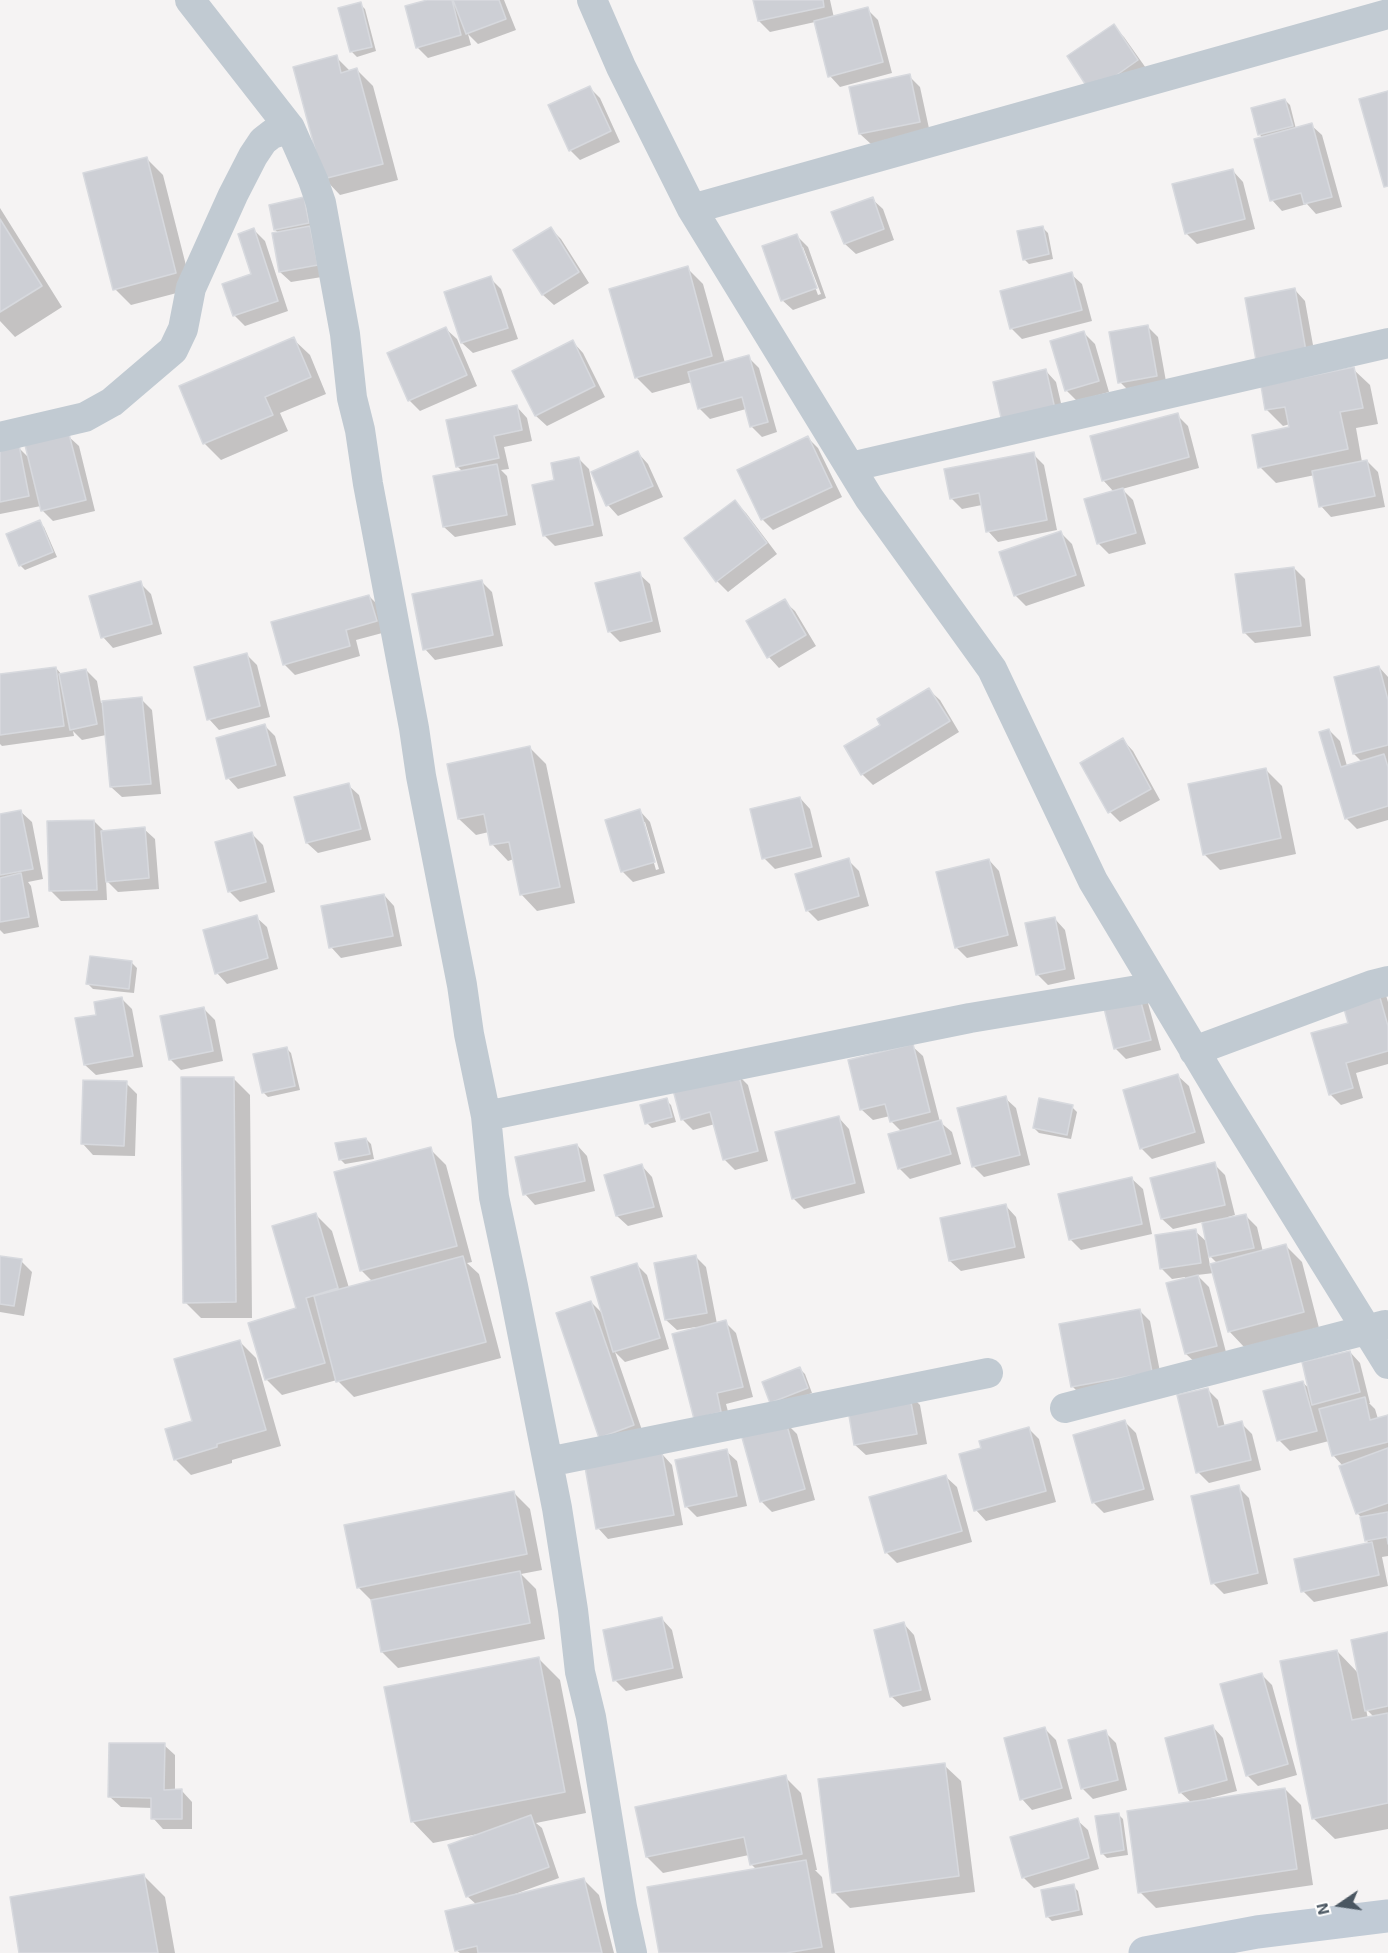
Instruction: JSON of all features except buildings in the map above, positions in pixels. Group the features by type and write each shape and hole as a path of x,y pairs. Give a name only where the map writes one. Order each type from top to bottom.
{"street":[{"path":"190,0 290,128 314,180 321,203 345,334 352,398 360,430 421,776 486,1116 494,1197 557,1508 580,1672 591,1717 622,1907 632,1953"},
{"path":"592,0 621,67 692,209 869,498 992,669 1093,881 1194,1051 1378,1328 1388,1364"},
{"path":"692,209 1388,14"},
{"path":"0,437 86,417 112,402 173,350 183,328 191,288 249,164 263,141 272,134 290,128"},
{"path":"850,467 1388,343"},
{"path":"1194,1051 1372,984 1388,981"},
{"path":"486,1116 970,1018 1156,987"},
{"path":"1065,1408 1378,1328"},
{"path":"548,1462 988,1373"},
{"path":"1145,1953 1257,1932 1388,1916"}]}
